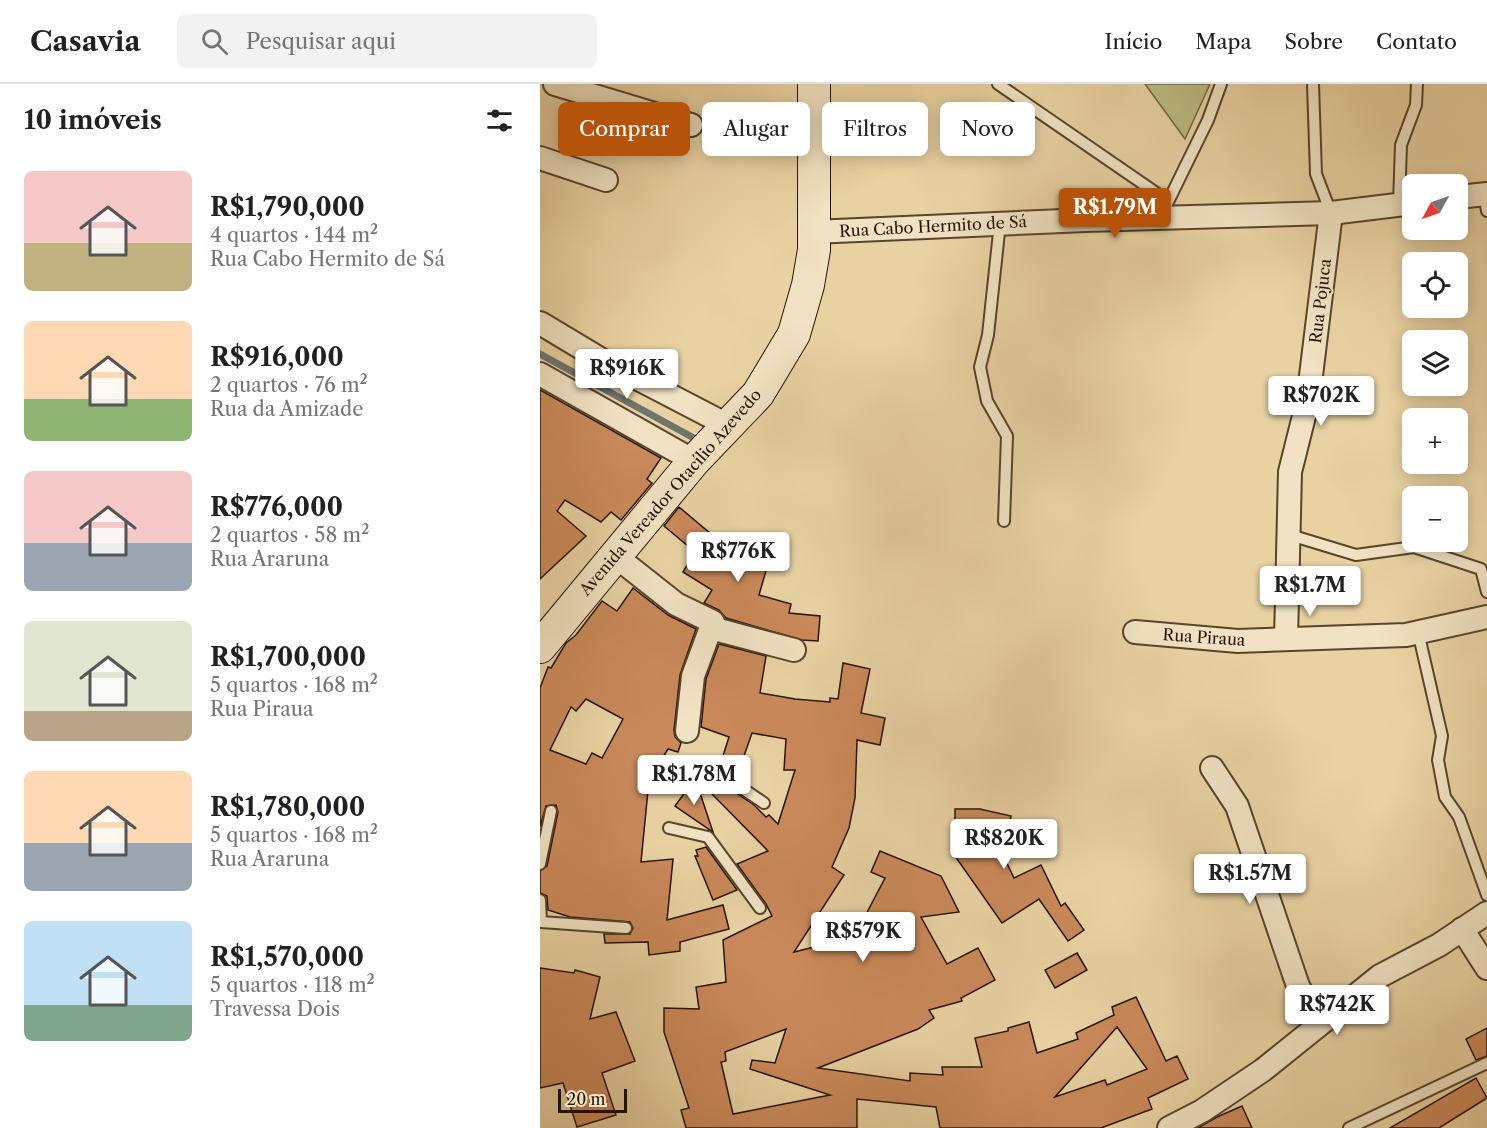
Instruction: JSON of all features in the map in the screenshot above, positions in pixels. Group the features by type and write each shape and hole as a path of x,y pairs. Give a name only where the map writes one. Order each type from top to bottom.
{"main road":[{"name":"Avenida Vereador Otacílio Azevedo","path":"541,644 694,461 758,394 794,334 808,285 813,250 814,84"}],"street":[{"path":"555,84 691,125"},
{"path":"540,158 606,180"},
{"path":"1468,198 1486,200"},
{"name":"Rua Cabo Hermito de Sá","path":"813,232 1000,223 1164,209 1331,213 1402,204"},
{"name":"Rua Pojuca","path":"1286,639 1290,472 1308,400 1331,213"},
{"path":"540,323 600,359 729,426"},
{"path":"540,374 694,461"},
{"path":"614,555 676,604 713,622 693,676 687,731"},
{"name":"Rua Piraua","path":"1135,632 1238,641 1407,635 1487,617"},
{"path":"711,628 794,650"},
{"path":"1212,768 1237,806 1298,986 1318,1025"},
{"path":"1169,1128 1202,1111 1263,1070 1380,976 1487,913"},
{"path":"1462,929 1487,968"}],"lane":[{"path":"998,84 1164,209 1208,120 1221,84"},
{"path":"1313,84 1316,174 1331,213"},
{"path":"1403,174 1401,145 1416,105 1417,84"},
{"path":"1000,223 988,335 980,367 987,401 1007,436 1004,521"},
{"path":"1290,535 1356,555 1414,547 1481,569 1487,592"},
{"path":"1419,636 1442,736 1438,760 1445,797 1459,817 1487,895"},
{"path":"680,771 711,785 716,770 764,803"},
{"path":"540,864 551,810"},
{"path":"669,828 708,837 760,908"},
{"path":"540,900 541,928 626,928"},
{"path":"1350,1128 1487,1064"}],"shaded area":[{"path":"1145,84 1210,84 1185,139"}],"building":[{"path":"540,390 661,458 647,479 652,483 621,520 611,512 601,522 565,500 557,511 586,536 540,579"},
{"path":"679,507 729,549 769,560 759,595 791,604 789,613 820,616 818,641 802,640 726,618 719,610 704,603 712,590 683,572 695,552 664,526"},
{"path":"633,588 668,615 696,629 680,675 674,730 675,737 681,743 678,752 668,749 649,780 641,862 673,859 667,920 723,905 729,929 680,942 680,951 649,955 648,942 605,943 604,934 630,934 633,928 630,922 570,917 548,910 547,896 540,893 540,871 547,866 558,812 556,805 546,806 540,827 540,688 548,667 551,668 566,643 576,635 602,601 617,611","holes":["586,699 623,719 602,758 592,753 586,764 550,750 571,707 576,711"]},
{"path":"719,644 766,656 760,693 795,699 830,702 830,698 838,699 843,663 870,669 861,713 885,718 880,745 857,740 855,798 849,828 832,867 844,875 794,952 854,937 885,878 871,872 880,851 941,876 959,912 921,917 947,964 978,948 995,980 961,998 962,1001 929,1010 934,1018 918,1029 818,1068 910,1081 910,1073 943,1075 942,1067 982,1067 975,1038 1008,1031 1008,1028 1029,1022 1037,1053 1078,1039 1076,1033 1114,1015 1112,1007 1136,997 1166,1061 1177,1056 1188,1079 1148,1098 1152,1109 1101,1128 940,1128 936,1107 857,1099 857,1128 686,1128 681,1110 689,1108 664,1032 664,1008 699,1009 696,987 726,982 723,940 772,916 737,864 768,851 711,793 716,790 720,782 754,805 766,817 769,815 778,824 795,770 784,770 786,739 752,733 737,776 720,765 729,737 701,727 706,679","holes":["1117,1027 1147,1069 1107,1085 1105,1080 1055,1097","786,1029 775,1063 752,1060 750,1069 830,1095 733,1114 721,1062 726,1061 725,1052"]},
{"path":"691,784 698,787 713,832 675,806"},
{"path":"955,809 980,809 1011,816 1003,855 1014,878 1041,865 1061,906 1065,903 1084,930 1068,941 1039,899 1002,923 955,856"},
{"path":"706,847 737,890 713,900 695,856 698,856 696,850"},
{"path":"1077,953 1087,970 1055,988 1045,970"},
{"path":"540,968 574,973 575,970 600,977 590,1019 616,1012 635,1061 602,1073 616,1115 577,1127 563,1083 540,1088"},
{"path":"1487,1028 1487,1056 1476,1060 1466,1039"},
{"path":"1476,1078 1487,1098 1439,1128 1390,1128"},
{"path":"1242,1106 1252,1128 1198,1128 1217,1117"}],"waterway":[{"path":"540,354 692,437"}]}
